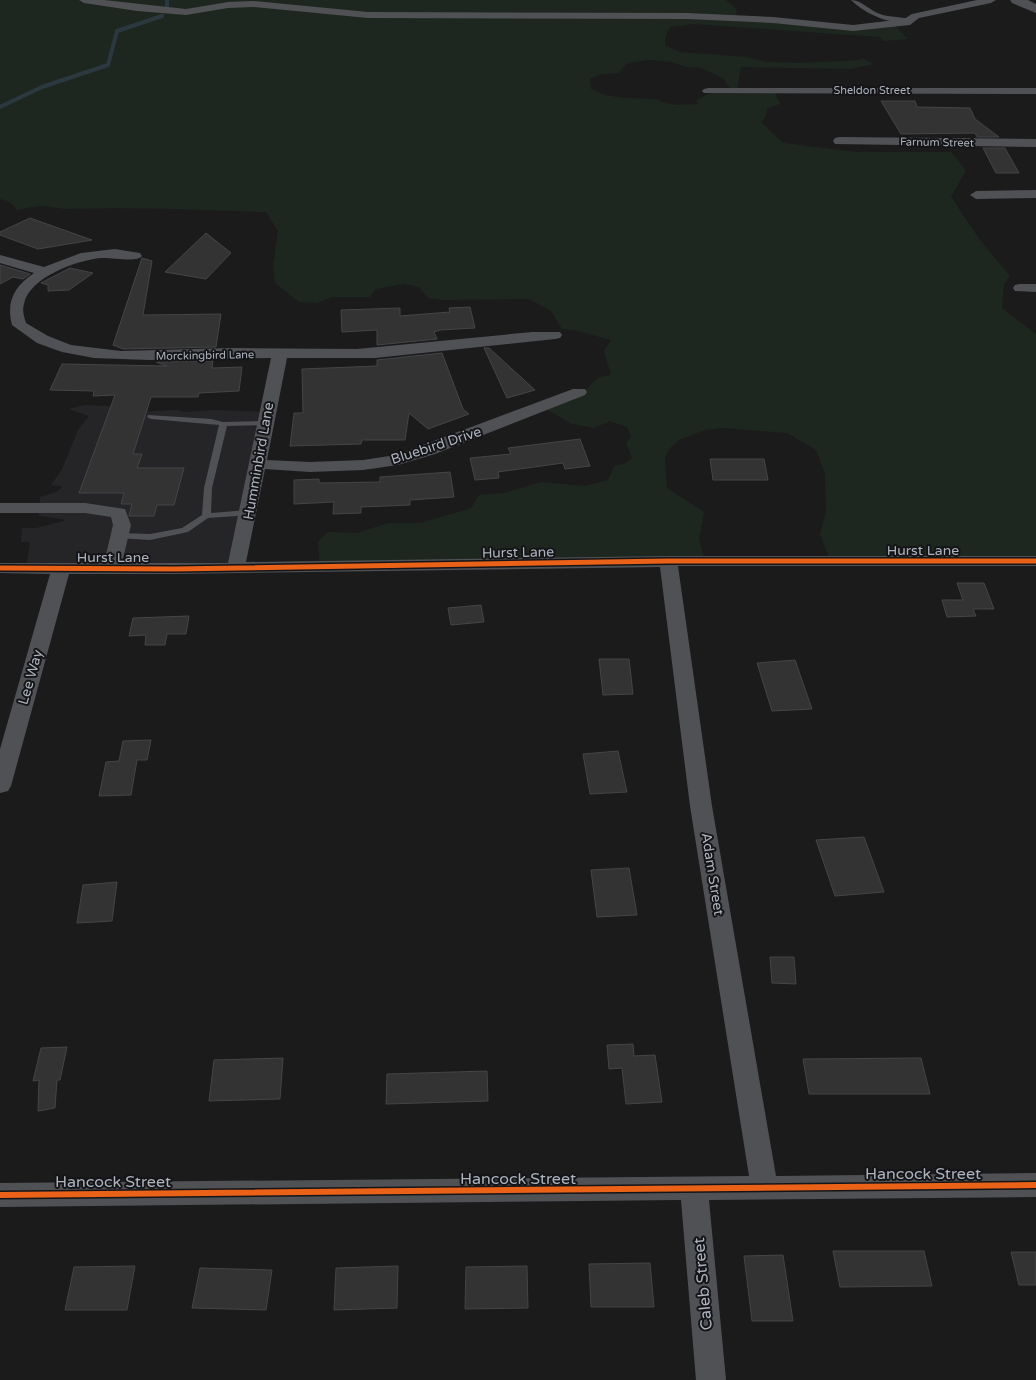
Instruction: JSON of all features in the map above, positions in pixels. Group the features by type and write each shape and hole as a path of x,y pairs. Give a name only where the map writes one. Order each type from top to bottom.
{"main road":[{"path":"1017,0 1036,9"}],"street":[{"path":"84,0 145,9 186,12 228,5 253,4 376,15 687,16 773,20 852,28 910,22 909,20 916,16 934,11 992,0"},
{"name":"Sheldon Street","path":"708,91 1036,91"},
{"name":"Farnum Street","path":"839,141 1036,143"},
{"path":"976,194 1036,194"},
{"name":"Morckingbird Lane","path":"135,256 112,253 93,255 55,266 28,286 18,299 16,313 19,325 29,333 64,348 86,353 147,356 223,353 382,353 555,334"},
{"path":"0,259 46,272"},
{"path":"1020,288 1036,288"},
{"name":"Humminbird Lane","path":"236,568 264,423 280,354"},
{"name":"Bluebird Drive","path":"257,464 363,465 398,460 438,447 579,392"},
{"path":"0,508 85,508 119,513 122,525 112,568"},
{"name":"Hurst Lane","path":"0,568 236,568 668,561 1036,561"},
{"name":"Adam Street","path":"668,561 701,806 764,1187"},
{"name":"Lee Way","path":"0,786 61,568"},
{"name":"Hancock Street","path":"0,1194 1036,1185"},
{"name":"Caleb Street","path":"694,1188 711,1380"}],"lane":[{"path":"854,0 868,12 885,19 909,20"},
{"path":"151,417 211,421 223,424 264,423"},
{"path":"206,516 208,488 223,424"},
{"path":"120,536 150,537 185,530 206,516 248,513"}],"shaded area":[{"path":"0,0 726,0 736,9 737,18 829,27 895,26 908,39 884,41 879,37 694,24 670,27 665,38 665,45 680,52 746,57 766,62 798,63 860,60 862,58 874,64 851,69 741,67 737,89 774,91 780,104 768,108 761,122 783,143 857,152 951,152 966,170 951,197 980,240 1010,276 1004,284 1002,308 1036,334 1036,564 831,563 820,534 826,512 825,474 816,450 787,433 723,428 705,430 679,440 669,449 665,457 667,488 704,512 699,539 705,563 320,567 318,542 328,532 357,533 388,523 421,523 471,508 479,495 504,493 541,482 585,486 608,480 614,466 624,464 632,458 626,443 631,436 627,427 610,421 594,428 572,424 546,409 584,391 599,377 611,375 604,351 611,340 574,330 562,329 551,311 529,299 444,300 428,298 419,287 404,284 376,289 370,297 332,297 317,303 299,302 275,283 273,265 278,231 266,212 68,209 42,206 16,210 10,203 0,199","holes":["649,60 672,62 686,67 702,68 724,79 732,91 712,92 696,100 698,104 677,105 656,99 624,98 605,95 591,89 590,79 602,74 619,73 627,63"]},
{"path":"84,405 116,406 130,412 215,410 267,412 239,569 26,568 30,542 21,542 22,528 36,528 64,521 62,519 39,516 40,497 56,492 63,487 51,485 62,469 78,430 89,416 68,409"}],"building":[{"path":"881,101 915,101 917,107 970,108 975,119 999,137 977,137 975,133 901,134"},
{"path":"983,148 1005,148 1019,173 996,173"},
{"path":"30,218 92,240 38,249 0,235 0,232"},
{"path":"206,233 231,253 206,279 165,272"},
{"path":"142,258 152,261 143,315 221,314 216,347 123,349 113,345"},
{"path":"0,265 30,274 23,279 13,277 0,284"},
{"path":"70,268 93,273 69,290 48,291 48,285 41,283"},
{"path":"470,307 475,328 440,330 434,332 437,339 377,345 377,330 342,332 341,310 400,308 400,316 450,312 449,308"},
{"path":"484,348 489,348 535,390 507,398"},
{"path":"442,353 463,409 469,414 428,429 409,413 405,440 362,440 361,444 290,446 294,413 303,413 302,369 377,366 377,360"},
{"path":"213,361 212,368 242,367 239,391 199,393 198,397 151,397 133,454 142,454 137,468 184,468 174,505 157,505 154,516 129,516 132,504 121,504 124,493 79,493 115,395 93,396 94,391 50,390 62,364 167,366 156,362"},
{"path":"580,439 590,466 565,469 563,463 498,472 499,478 475,480 470,458 511,454 508,448"},
{"path":"710,459 764,459 768,480 713,480"},
{"path":"450,472 454,497 410,500 410,505 361,507 361,513 333,514 334,502 294,504 294,480 319,479 319,483 380,482 380,477"},
{"path":"957,583 984,583 994,609 973,609 976,616 947,617 942,600 963,600"},
{"path":"481,605 484,622 451,625 448,608"},
{"path":"189,616 186,634 167,634 165,645 145,645 146,635 129,636 133,618"},
{"path":"599,659 629,659 633,694 603,695"},
{"path":"795,660 812,709 772,711 757,663"},
{"path":"151,740 147,760 137,760 131,795 99,796 106,762 119,761 123,741"},
{"path":"618,751 627,792 590,794 583,754"},
{"path":"864,837 884,892 835,896 816,840"},
{"path":"629,868 637,915 597,917 591,870"},
{"path":"117,882 112,921 77,923 83,885"},
{"path":"770,957 794,957 796,984 772,983"},
{"path":"633,1044 634,1056 655,1055 662,1102 626,1104 622,1068 609,1069 607,1045"},
{"path":"67,1047 60,1080 57,1080 55,1108 38,1111 39,1080 33,1081 41,1048"},
{"path":"283,1058 280,1099 209,1101 214,1060"},
{"path":"921,1058 930,1094 809,1094 803,1059"},
{"path":"487,1071 488,1101 386,1104 387,1074"},
{"path":"833,1251 924,1251 932,1286 840,1287"},
{"path":"1011,1252 1036,1252 1036,1285 1019,1285"},
{"path":"783,1255 793,1321 752,1321 744,1256"},
{"path":"650,1263 654,1307 591,1307 589,1264"},
{"path":"135,1266 127,1310 65,1310 74,1267"},
{"path":"398,1266 397,1308 334,1310 336,1268"},
{"path":"527,1266 528,1308 465,1309 466,1267"},
{"path":"200,1268 272,1270 266,1310 192,1308"}],"waterway":[{"path":"167,0 167,9"},
{"path":"0,107 42,87 108,65 117,31 162,16"}],"cycle path":[{"path":"0,568 174,569 668,561 1036,561"},
{"path":"0,1195 1036,1185"}]}
